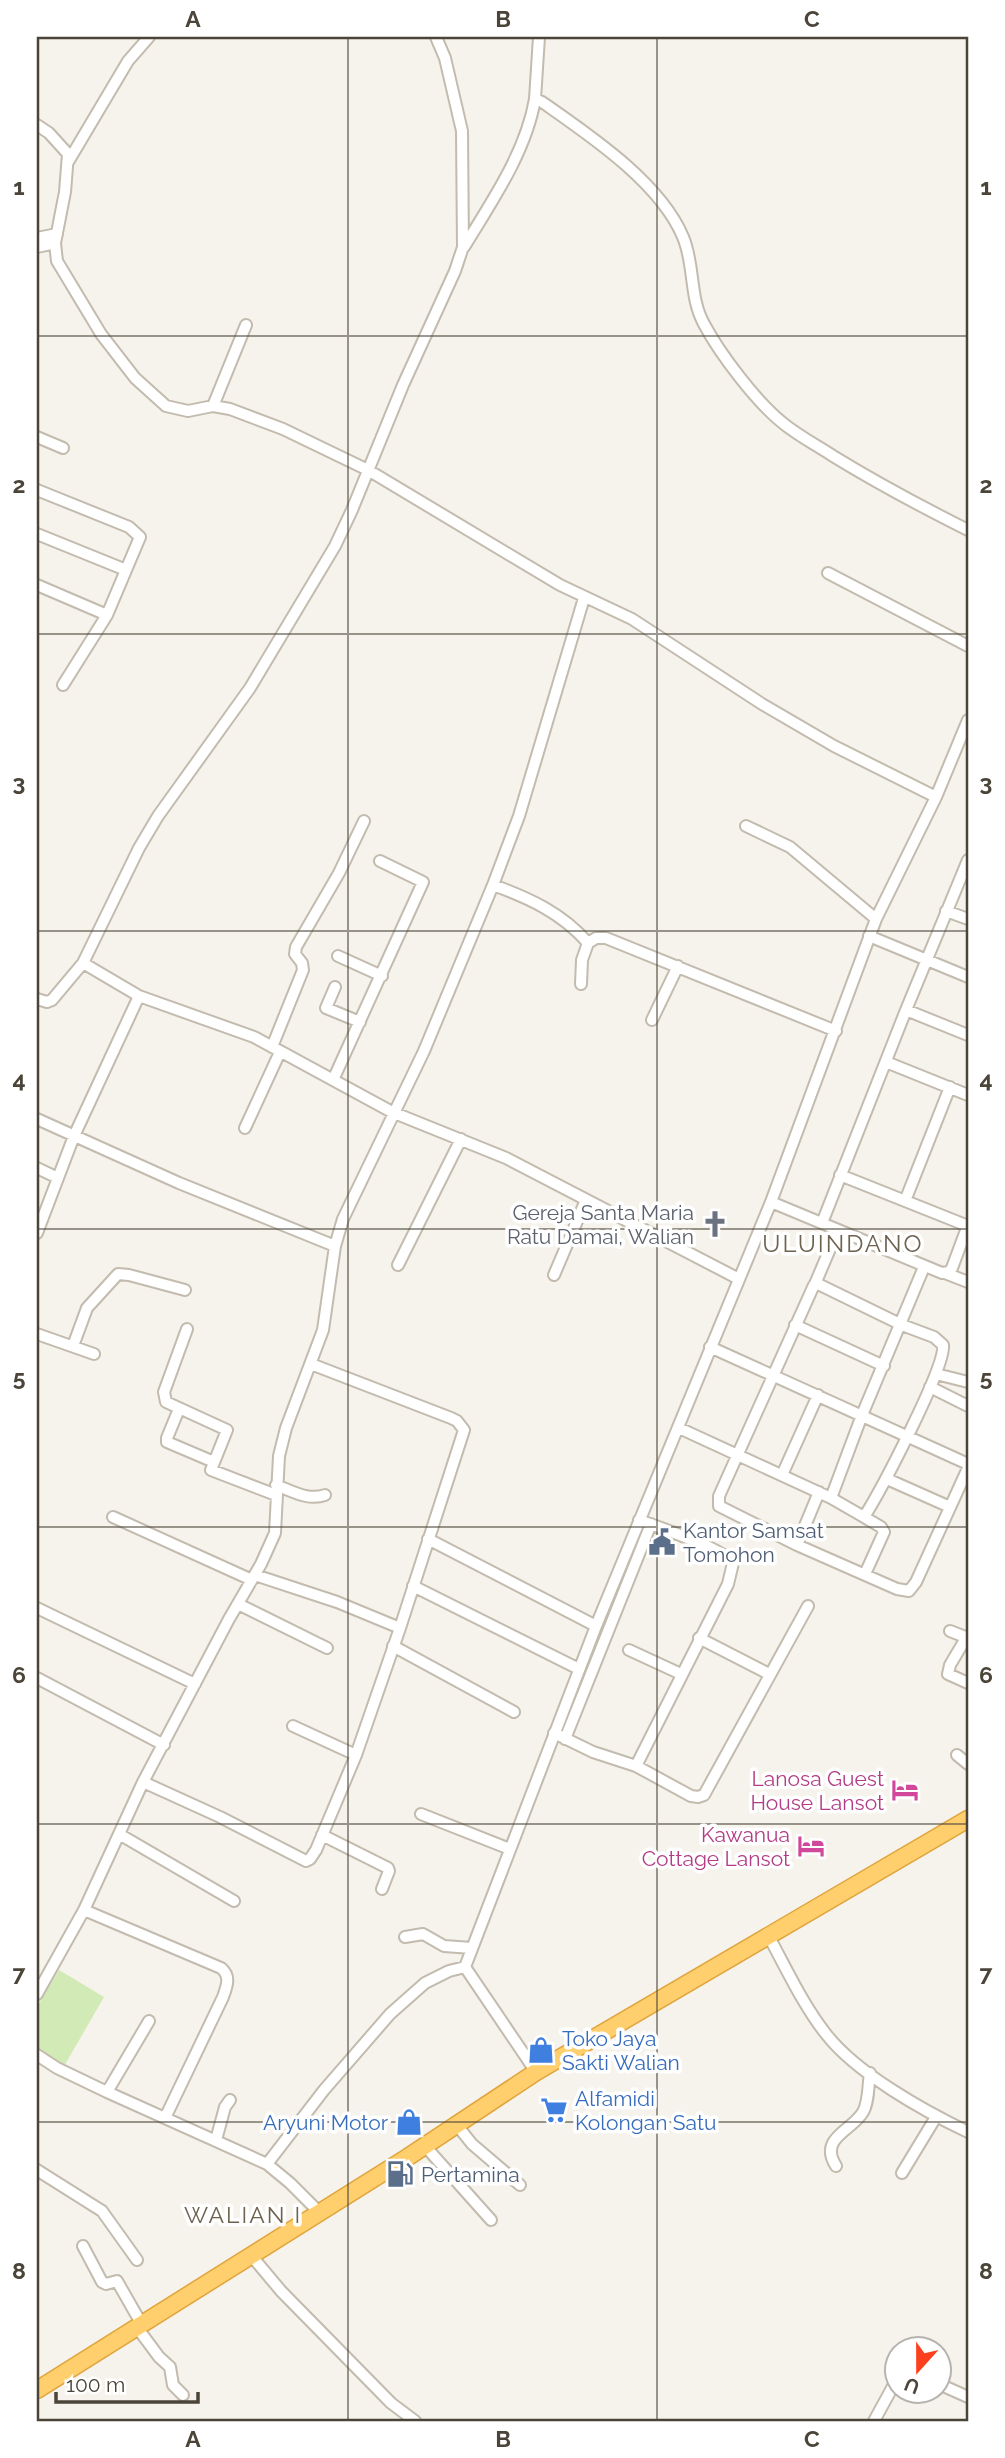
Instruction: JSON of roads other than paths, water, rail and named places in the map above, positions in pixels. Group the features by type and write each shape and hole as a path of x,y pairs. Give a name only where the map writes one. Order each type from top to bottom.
{"highway":[{"path":"37,2390 425,2146 536,2072 968,1819"}],"street":[{"path":"149,37 128,61 68,162 56,239 57,261 101,334 135,378 166,406 188,411 213,406 230,409 284,429 368,470 584,597 632,619 762,704 834,746 936,797"},
{"path":"436,37 446,58 462,131 463,247"},
{"path":"37,999 47,1002 52,1000 83,963 134,858 158,816 250,688 326,562 352,509 463,247 526,134 535,99 539,37"},
{"path":"535,99 601,144 665,207 683,238 689,258 695,304 704,325 756,397 783,423 809,441 894,493 968,530"},
{"path":"37,125 64,148 68,162"},
{"path":"37,238 56,239"},
{"path":"37,247 56,239"},
{"path":"213,406 246,326"},
{"path":"37,437 63,448"},
{"path":"37,490 137,532 140,537 107,615 63,685"},
{"path":"37,534 127,570"},
{"path":"828,573 968,646"},
{"path":"37,584 107,615"},
{"path":"37,1994 84,1910 143,1782 275,1534 279,1456 286,1428 323,1330 335,1246 343,1219 392,1112 424,1051 493,885 519,816 584,597"},
{"path":"465,1967 596,1626 771,1202 869,936 936,797 968,723"},
{"path":"245,1128 303,970 302,963 295,954 296,947 339,873 364,821"},
{"path":"746,826 790,847 876,919"},
{"path":"822,1223 968,860"},
{"path":"332,1080 423,882 380,861"},
{"path":"493,885 533,900 564,920 588,943"},
{"path":"946,911 968,919"},
{"path":"869,936 968,978"},
{"path":"581,984 582,960 588,943 596,938 606,938 836,1031"},
{"path":"338,956 382,976"},
{"path":"83,963 139,996 218,1023 276,1049 392,1112 506,1158 739,1279"},
{"path":"652,1020 678,966"},
{"path":"335,987 326,1008 360,1022"},
{"path":"37,1233 74,1136 139,996"},
{"path":"906,1010 968,1035"},
{"path":"886,1062 968,1095"},
{"path":"905,1201 950,1087"},
{"path":"37,1119 178,1183 335,1246"},
{"path":"398,1265 461,1139"},
{"path":"37,1168 58,1178"},
{"path":"840,1175 968,1225 952,1268 945,1273"},
{"path":"554,1275 586,1200"},
{"path":"771,1202 968,1282"},
{"path":"710,1347 773,1375 818,1395 907,1435 968,1466 912,1589 904,1591 864,1574 797,1545 719,1506 719,1496 738,1454 773,1375 795,1325 815,1284 838,1230"},
{"path":"831,1498 862,1415 925,1266"},
{"path":"73,1346 87,1308 118,1275 129,1275 185,1290"},
{"path":"815,1284 934,1337 943,1345 943,1355 936,1374 887,1479 864,1517"},
{"path":"795,1325 884,1366"},
{"path":"187,1329 164,1392 166,1402 227,1430 211,1471 307,1497 326,1495"},
{"path":"37,1334 94,1354"},
{"path":"143,1782 306,1861 313,1857 356,1755 463,1438 462,1425 451,1418 311,1363"},
{"path":"936,1374 968,1382"},
{"path":"930,1387 968,1406"},
{"path":"782,1475 818,1395"},
{"path":"179,1409 167,1442 214,1462"},
{"path":"679,1428 819,1492 881,1527 884,1532 864,1574"},
{"path":"887,1479 950,1507"},
{"path":"797,1545 819,1492"},
{"path":"113,1517 254,1577 337,1602 400,1628"},
{"path":"636,1766 727,1584 733,1563 730,1558 715,1550 639,1520"},
{"path":"565,1739 651,1524"},
{"path":"428,1539 596,1626"},
{"path":"413,1587 579,1669"},
{"path":"238,1604 327,1648"},
{"path":"554,1733 636,1766 691,1796 704,1795 808,1605"},
{"path":"37,1608 195,1684"},
{"path":"950,1630 967,1638 950,1665 948,1674 968,1683"},
{"path":"699,1638 769,1674"},
{"path":"393,1646 514,1712"},
{"path":"629,1650 681,1674"},
{"path":"37,1678 164,1745"},
{"path":"293,1726 356,1755"},
{"path":"957,1755 968,1765"},
{"path":"421,1814 510,1849"},
{"path":"119,1834 234,1901"},
{"path":"322,1835 388,1868 382,1889"},
{"path":"84,1910 226,1972 228,1980 223,1997 165,2118"},
{"path":"405,1937 424,1934 444,1946 472,1948"},
{"path":"768,1935 825,2034 846,2056 936,2117 968,2132"},
{"path":"465,1967 536,2072"},
{"path":"267,2164 324,2090 390,2014 425,1983 465,1967"},
{"path":"107,2092 149,2021"},
{"path":"37,2055 57,2068 107,2092 267,2164 319,2212"},
{"path":"836,2166 831,2158 833,2145 836,2137 862,2115 866,2106 870,2073"},
{"path":"216,2140 225,2107 230,2100"},
{"path":"902,2173 936,2117"},
{"path":"456,2124 472,2144 520,2185"},
{"path":"425,2146 491,2220"},
{"path":"37,2170 102,2210 137,2260"},
{"path":"83,2246 103,2283 118,2283 139,2325 159,2357 170,2367 173,2385 183,2395"},
{"path":"250,2254 281,2291 391,2403 415,2421"},
{"path":"874,2421 883,2405"}],"place":[{"name":"Gereja Santa Maria Ratu Damai, Walian","path":"715,1224"},
{"name":"Kantor Samsat Tomohon","path":"662,1542"},
{"name":"Lanosa Guest House Lansot","path":"905,1790"},
{"name":"Kawanua Cottage Lansot","path":"811,1846"},
{"name":"Toko Jaya Sakti Walian","path":"541,2050"},
{"name":"Alfamidi Kolongan Satu","path":"554,2110"},
{"name":"Aryuni Motor","path":"409,2122"},
{"name":"Pertamina","path":"400,2174"}],"district":[{"name":"ULUINDANO","path":"843,1243"},
{"name":"WALIAN I","path":"243,2214"}]}
